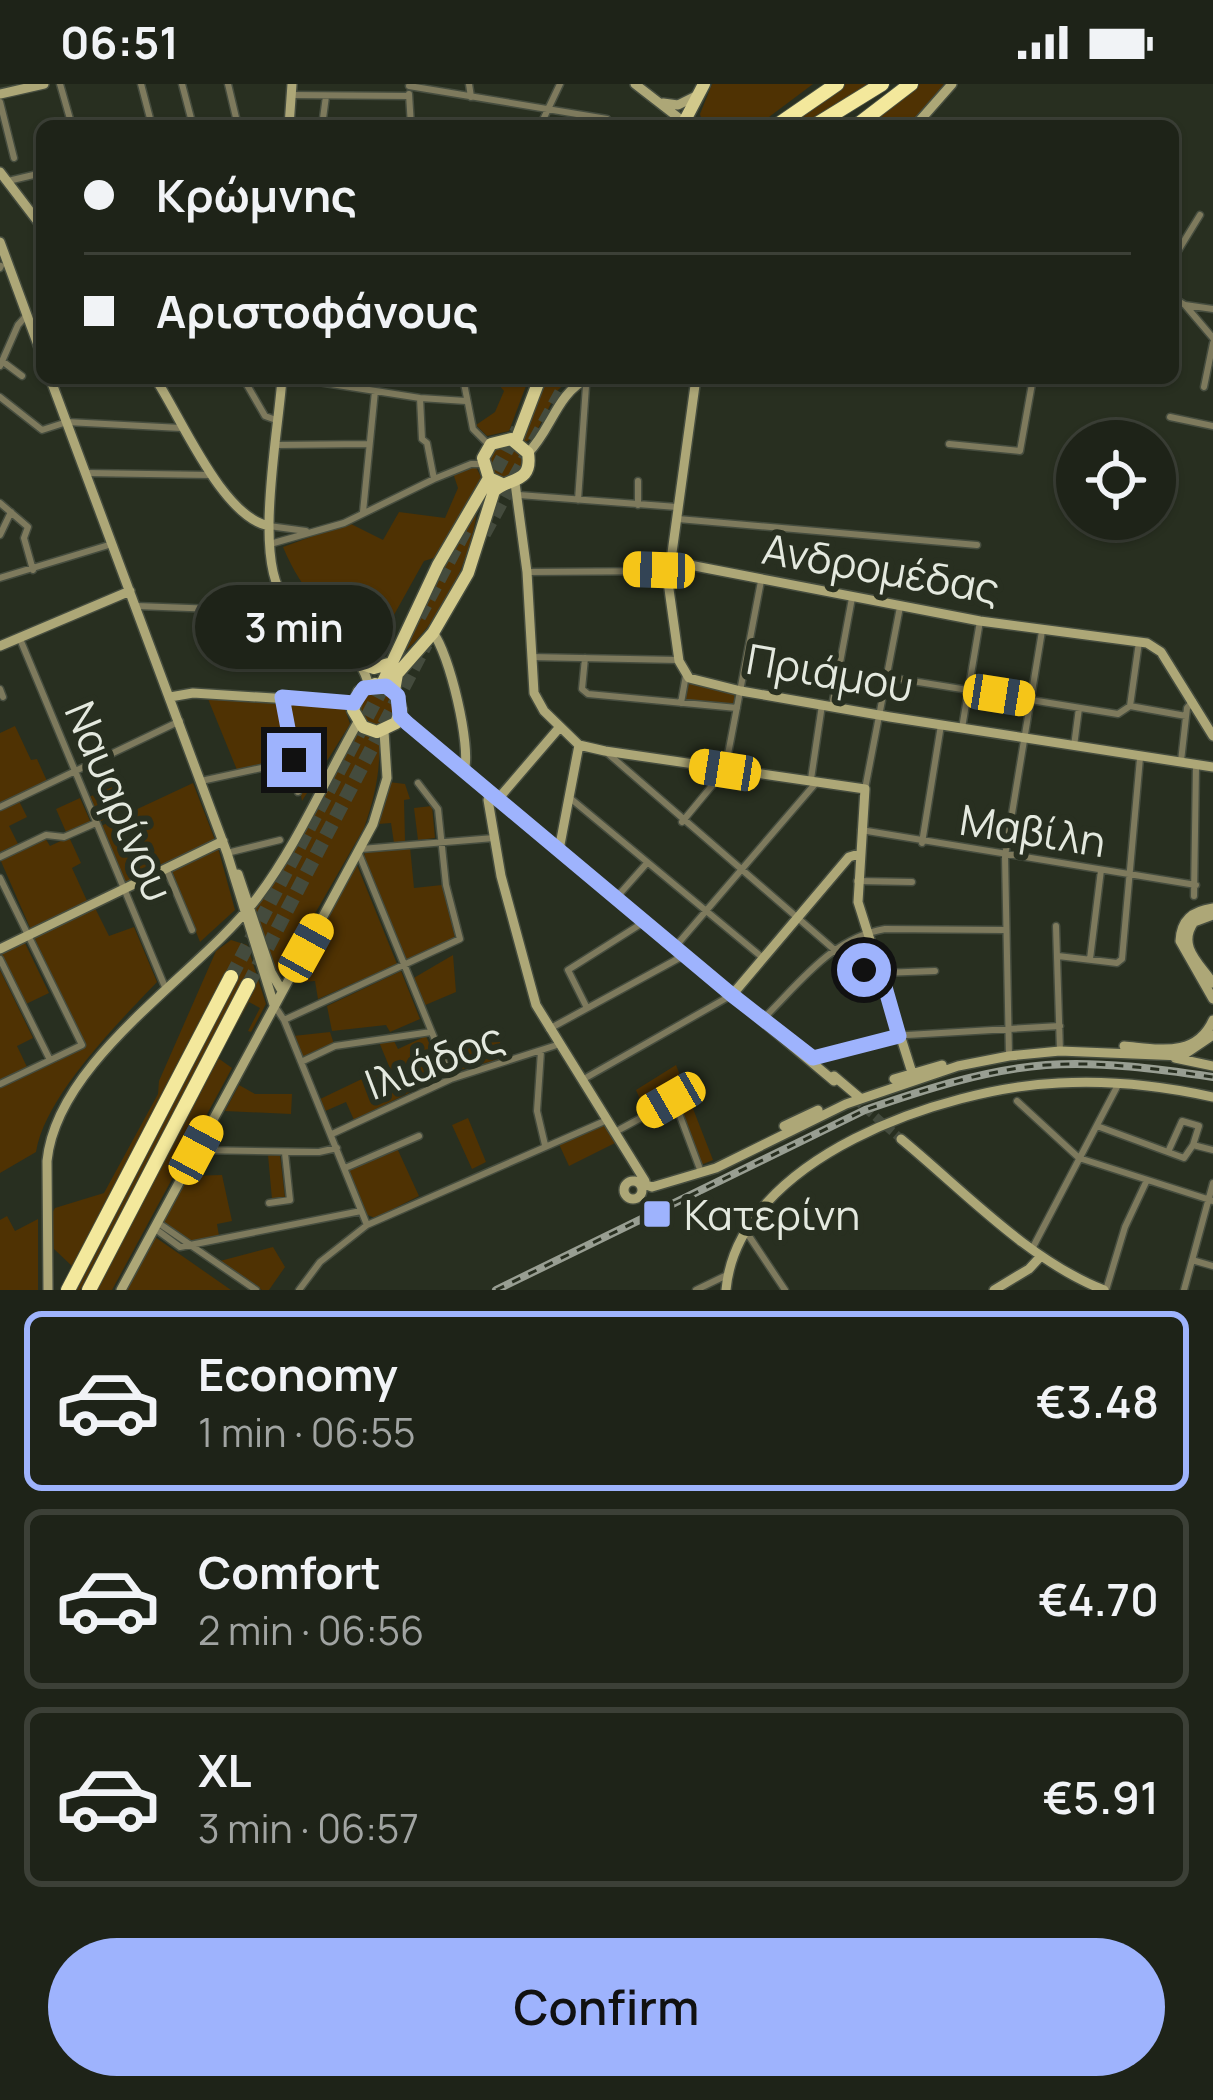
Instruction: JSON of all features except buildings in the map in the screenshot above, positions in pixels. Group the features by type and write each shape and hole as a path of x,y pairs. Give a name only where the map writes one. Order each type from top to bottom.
{"highway":[{"path":"785,120 837,84"},
{"path":"824,120 882,84"},
{"path":"864,120 911,84"},
{"path":"68,1290 231,977"},
{"path":"89,1290 248,985"}],"main road":[{"path":"688,120 702,88"},
{"path":"516,441 537,384"},
{"path":"382,687 401,703 400,716 385,731 370,731 358,722 354,703 359,692 382,687 433,633 468,572 488,501 527,471 528,453 516,441 506,439 491,444 483,464 506,485"},
{"path":"382,687 438,565 506,485"},
{"path":"362,664 380,668 392,663"}],"street":[{"path":"14,158 0,98 44,84"},
{"path":"60,84 70,120"},
{"path":"142,84 151,120"},
{"path":"182,84 191,120"},
{"path":"228,84 237,120"},
{"path":"469,84 471,97"},
{"path":"543,120 560,84"},
{"path":"635,84 680,120"},
{"path":"920,120 952,84"},
{"path":"411,120 409,85 608,120"},
{"path":"663,103 682,104 702,88"},
{"path":"289,120 292,89 326,96 409,96"},
{"path":"647,93 681,120"},
{"path":"323,120 326,96"},
{"path":"4,176 36,173"},
{"path":"4,176 36,219"},
{"path":"1179,250 1200,215"},
{"path":"0,242 2,266 36,340"},
{"path":"1179,302 1213,340 1204,387"},
{"path":"1185,305 1213,309"},
{"path":"22,376 1,363 27,316"},
{"path":"52,384 247,910 282,991"},
{"path":"158,384 213,475 247,518 310,532"},
{"path":"246,384 265,416 279,421"},
{"path":"282,384 268,544 273,577 286,600 348,644 382,687"},
{"path":"353,384 420,398 466,401"},
{"path":"464,384 476,435 491,444"},
{"path":"528,453 566,393 583,384"},
{"path":"578,500 587,384"},
{"path":"526,572 672,566 695,384"},
{"path":"949,444 1020,451 1032,384"},
{"path":"363,514 375,391"},
{"path":"0,397 42,430 67,422 186,428"},
{"path":"420,398 422,440 427,443 434,479"},
{"path":"1170,417 1213,426"},
{"path":"278,445 368,444"},
{"path":"268,544 363,514 434,479 483,464"},
{"path":"86,472 213,475"},
{"path":"638,481 638,505"},
{"path":"865,789 579,746 537,702 526,572 506,485 679,513 977,545"},
{"path":"0,502 28,527 24,538 34,570"},
{"path":"0,535 11,512"},
{"path":"0,578 112,544"},
{"name":"Ανδρομέδας","path":"672,566 980,621 1139,642"},
{"name":"Πριάμου","path":"672,566 679,661 686,675 741,691 1213,767"},
{"path":"682,822 725,770 761,581"},
{"path":"0,646 130,592"},
{"path":"550,1029 680,951 706,911 813,783 853,598"},
{"path":"136,606 266,610 286,600"},
{"path":"900,607 865,789 857,880 867,934 914,1076"},
{"path":"962,728 980,621"},
{"path":"1009,1053 1005,856 1042,631"},
{"path":"433,633 444,650 468,763 464,771"},
{"name":"Ναυαρίνου","path":"20,638 166,987"},
{"path":"1130,706 1139,642 1161,652 1213,736"},
{"path":"531,657 679,661"},
{"path":"585,658 582,688 588,694 737,708"},
{"path":"161,672 172,686 194,693"},
{"path":"681,703 686,675"},
{"path":"887,677 1118,714 1130,706 1186,716"},
{"path":"0,807 178,718 194,693"},
{"path":"170,697 194,693 354,703"},
{"path":"282,697 298,792"},
{"path":"1181,765 1192,701"},
{"path":"1074,747 1079,708"},
{"path":"400,716 834,1081"},
{"path":"48,1290 47,1161 53,1130 96,1064 166,987 247,910 270,879 358,722"},
{"path":"922,843 941,725"},
{"path":"559,728 488,800 494,838 533,996 608,1119 638,1181 652,1187 701,1172 853,1098 914,1076 1009,1053 1060,1048 1173,1050 1200,1043 1213,1019"},
{"path":"121,1290 359,851 381,804 387,778 385,731"},
{"path":"449,758 463,739"},
{"path":"559,850 579,746"},
{"path":"605,752 852,965 881,973 935,971"},
{"path":"1058,956 1117,963 1122,959 1140,758"},
{"path":"201,781 294,760"},
{"path":"1194,896 1196,767"},
{"path":"284,1020 460,940 435,802 418,783"},
{"path":"570,799 763,958"},
{"path":"0,856 46,835 64,837 96,823"},
{"name":"Μαβίλη","path":"861,830 1196,885"},
{"path":"359,851 494,838"},
{"path":"0,949 166,868 225,847 280,840"},
{"path":"225,847 239,878 252,942 274,1005 367,1225"},
{"path":"359,851 451,1079"},
{"path":"583,1080 732,995 848,857 859,854"},
{"path":"616,898 647,863"},
{"path":"166,868 192,930"},
{"path":"1090,959 1101,870"},
{"path":"239,878 256,884 270,879"},
{"path":"0,879 82,1045 0,1084"},
{"path":"857,880 913,882"},
{"path":"1213,912 1194,922 1186,937 1187,947 1213,983"},
{"path":"1213,912 1196,913 1184,922 1180,941 1213,999"},
{"path":"587,1008 568,970 644,922"},
{"path":"1056,926 1060,1048"},
{"path":"762,1020 833,949 867,934 885,929 1004,930"},
{"path":"218,938 239,935 252,942"},
{"path":"0,959 50,1060"},
{"path":"813,1058 899,1036 1060,1025"},
{"path":"301,1062 335,1046 430,1032"},
{"path":"778,1033 813,1058 853,1098"},
{"path":"778,1033 791,1051 853,1098"},
{"path":"1163,1056 1182,1056 1213,1035"},
{"path":"1200,1043 1213,1062"},
{"name":"Ιλιάδος","path":"332,1134 451,1079 560,1044"},
{"path":"1060,1048 1213,1062"},
{"path":"542,1051 537,1111 545,1145"},
{"path":"726,1290 727,1274 746,1230 788,1183 851,1139 884,1125 951,1101 1059,1082 1119,1084 1213,1097"},
{"path":"994,1290 1029,1269 1119,1084"},
{"path":"615,1132 674,1100 701,1172"},
{"path":"1016,1101 1079,1158 1211,1200"},
{"path":"299,1290 320,1262 367,1225 608,1119"},
{"path":"1096,1126 1168,1153 1186,1159 1199,1126 1182,1121 1168,1153"},
{"path":"884,1125 945,1181 967,1193"},
{"path":"345,1168 419,1136"},
{"path":"902,1139 1037,1252 1072,1276 1105,1290 1125,1227 1147,1180"},
{"path":"1193,1144 1213,1150"},
{"path":"196,1150 337,1148"},
{"path":"269,1203 290,1200 285,1152"},
{"path":"1184,1290 1213,1183"},
{"path":"185,1246 361,1211"},
{"path":"155,1225 256,1290"},
{"path":"746,1230 785,1290"},
{"path":"1192,1259 1213,1266"},
{"path":"696,1290 727,1274"}],"shaded area":[{"path":"712,84 813,84 765,120 702,120"},
{"path":"845,84 869,84 812,120 794,120"},
{"path":"912,84 944,84 915,120 863,120"},
{"path":"498,384 527,384 509,431 487,436 476,425 495,412 504,391"},
{"path":"539,384 564,384 533,438 522,439"},
{"path":"509,443 524,457 522,471 505,480 491,473 487,457 493,447"},
{"path":"476,467 483,481 437,557 424,561 375,649 320,606 283,547 349,523 383,540 399,512 445,518 458,488 453,473"},
{"path":"477,510 452,589 429,625 402,654 450,549"},
{"path":"686,680 735,693 733,706 684,701"},
{"path":"371,688 391,695 396,709 393,719 375,728 358,718 362,693"},
{"path":"208,699 277,700 288,754 284,760 237,770"},
{"path":"285,703 344,706 350,724 302,801"},
{"path":"15,726 47,781 0,803 0,733"},
{"path":"357,732 379,737 378,772 368,817 278,978 255,909"},
{"path":"389,782 405,784 410,799 404,800 405,841 394,843 391,823 378,824"},
{"path":"193,783 215,840 125,883 101,826"},
{"path":"112,787 122,811 99,822 89,797"},
{"path":"80,798 91,823 66,832 56,809"},
{"path":"19,801 27,817 9,826 18,844 0,852 0,811"},
{"path":"432,806 435,838 418,840 414,808"},
{"path":"69,837 81,863 72,868 88,903 31,930 0,859 45,838 50,846"},
{"path":"410,847 414,888 442,885 455,938 405,962 364,858 365,850"},
{"path":"218,848 235,910 200,942 172,871"},
{"path":"357,865 397,964 318,999 315,981 292,983"},
{"path":"95,908 109,936 134,927 157,982 68,1084 42,1130 36,1152 0,1173 0,1085 85,1045 34,937"},
{"path":"231,940 247,945 266,1004 251,1032 260,1008 249,1002 218,1058 232,1068 112,1290 94,1290 241,983 77,1290 238,980 228,975 73,1267 54,1249 51,1215 55,1208 104,1193 158,1094 159,1081 216,951"},
{"path":"24,941 49,993 26,1004 1,953"},
{"path":"453,955 456,992 423,1006 412,979"},
{"path":"0,970 33,1038 17,1046 27,1067 0,1080"},
{"path":"401,971 420,1019 390,1032 386,1025 332,1031 327,1006"},
{"path":"330,1032 334,1044 303,1059 293,1036"},
{"path":"426,1036 443,1076 354,1120 346,1102 323,1112 318,1100 389,1066 379,1042 392,1037 398,1049"},
{"path":"500,1042 503,1058 452,1072 447,1059 461,1058 461,1044"},
{"path":"676,1065 713,1160 701,1165 675,1091 644,1109 636,1090"},
{"path":"239,1085 255,1094 292,1094 291,1114 225,1111"},
{"path":"468,1118 486,1162 472,1169 452,1125"},
{"path":"605,1123 617,1142 569,1166 558,1142"},
{"path":"397,1148 419,1196 375,1218 365,1214 346,1169"},
{"path":"268,1155 280,1155 285,1198 272,1199"},
{"path":"222,1175 232,1221 217,1224 219,1236 192,1242 163,1222 186,1176"},
{"path":"7,1216 15,1231 38,1219 38,1290 0,1290 0,1220"},
{"path":"155,1237 231,1290 126,1290"},
{"path":"273,1247 285,1267 269,1290 220,1261"}],"tunnel":[{"path":"484,534 566,384"},
{"path":"486,489 518,429"},
{"path":"419,617 468,525"},
{"path":"248,985 426,644"},
{"path":"231,977 387,679"},
{"path":"855,1099 901,1139"}],"railway":[{"path":"496,1290 865,1110 931,1088 1000,1071 1067,1064 1213,1077"}],"place":[{"name":"Κατερίνη","path":"657,1214"}],"route":[{"path":"294,760 282,697 354,703 364,688 386,686 398,696 400,716 407,723 813,1058 899,1036 881,973 864,970"}]}
